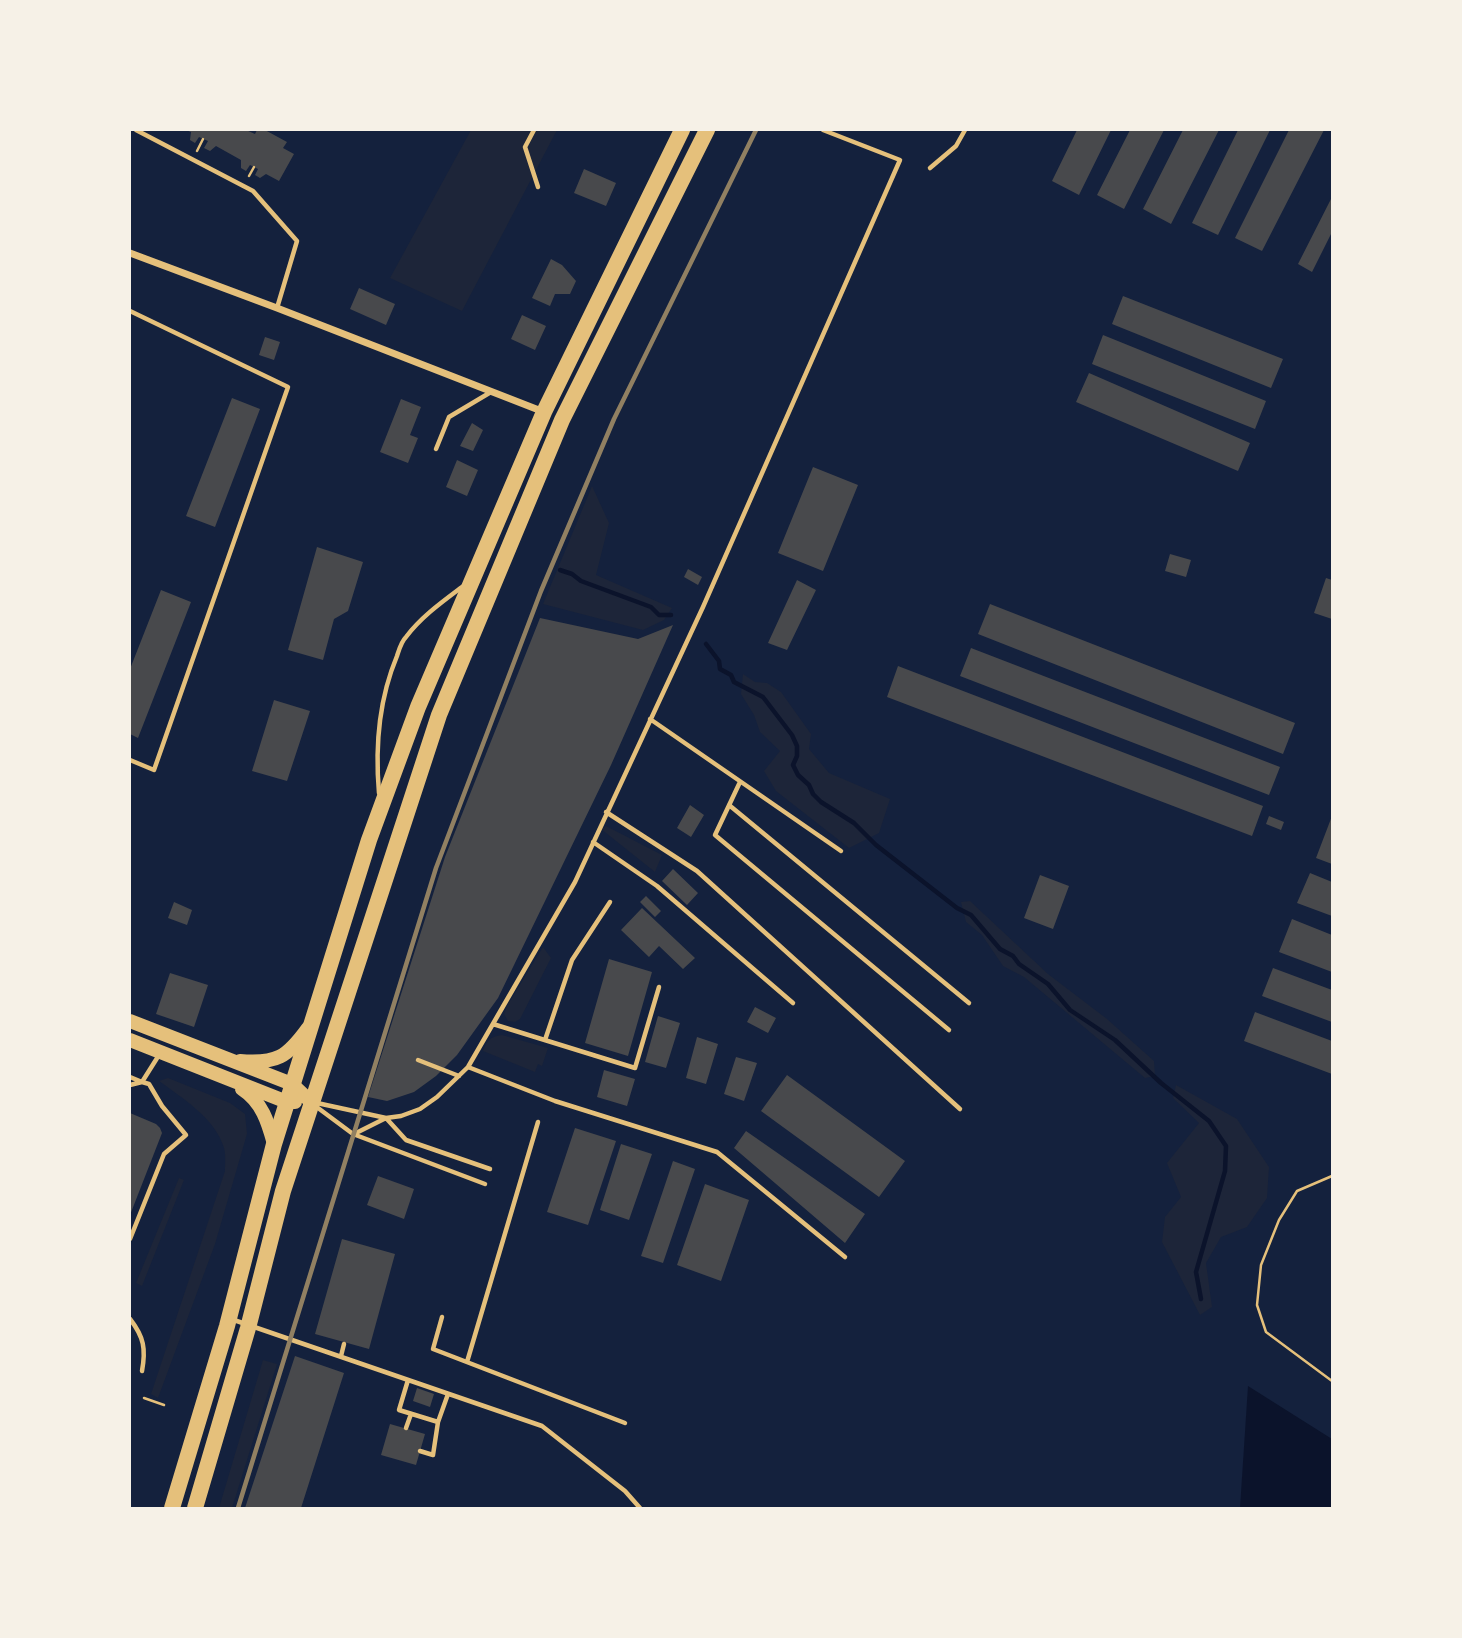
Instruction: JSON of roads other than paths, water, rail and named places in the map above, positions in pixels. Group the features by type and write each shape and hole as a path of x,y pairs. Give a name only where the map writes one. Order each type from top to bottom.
{"highway":[{"path":"172,1508 229,1318 292,1084 381,808 418,707 544,412 682,130"},
{"path":"195,1508 249,1325 283,1191 444,702 562,420 707,130"}],"main road":[{"path":"130,1021 292,1084 311,1102"},
{"path":"229,1060 251,1062 276,1059 292,1050 311,1024"},
{"path":"130,1040 287,1102 311,1102"},
{"path":"223,1077 253,1097 266,1117 274,1144"}],"street":[{"path":"130,253 544,412"}],"lane":[{"path":"136,130 253,191 297,241 277,308"},
{"path":"534,130 525,147 538,187"},
{"path":"353,1134 386,1118 420,1109 468,1068 575,882 703,607 900,160 822,130"},
{"path":"930,168 956,146 965,130"},
{"path":"130,311 288,387 154,770 130,760"},
{"path":"436,449 449,416 492,392"},
{"path":"381,808 376,764 380,716 389,675 404,638 437,605 471,581"},
{"path":"650,719 841,851"},
{"path":"740,782 715,835 949,1030"},
{"path":"729,805 969,1003"},
{"path":"606,812 698,871 960,1109"},
{"path":"593,842 657,886 793,1003"},
{"path":"545,1040 572,960 610,902"},
{"path":"493,1024 635,1068 659,987"},
{"path":"130,1085 142,1082 160,1052"},
{"path":"418,1060 459,1076"},
{"path":"468,1068 555,1101 717,1152 845,1257"},
{"path":"130,1077 149,1084 162,1106 186,1135 164,1154 130,1239"},
{"path":"311,1102 386,1118 406,1140 490,1169"},
{"path":"311,1102 353,1134 485,1184"},
{"path":"467,1362 538,1122"},
{"path":"442,1317 433,1349 625,1423"},
{"path":"229,1318 542,1426 625,1491 640,1508"},
{"path":"130,1319 146,1350 142,1371"},
{"path":"341,1356 344,1344"},
{"path":"408,1380 399,1410 438,1422"},
{"path":"420,1451 433,1455 438,1422 449,1394"},
{"path":"405,1429 411,1414"}],"waterway":[{"path":"560,570 581,581 651,607 659,615 671,615"},
{"path":"706,644 719,661 720,669 731,675 734,682 763,697 792,735 797,746 793,765 821,802 854,823 876,845 957,908 971,915 1000,949 1048,984 1070,1010 1115,1040 1161,1083 1209,1121 1226,1146 1225,1171 1196,1272 1201,1299"}],"railway":[{"path":"238,1508 436,868 541,591 614,419 756,130"}]}
